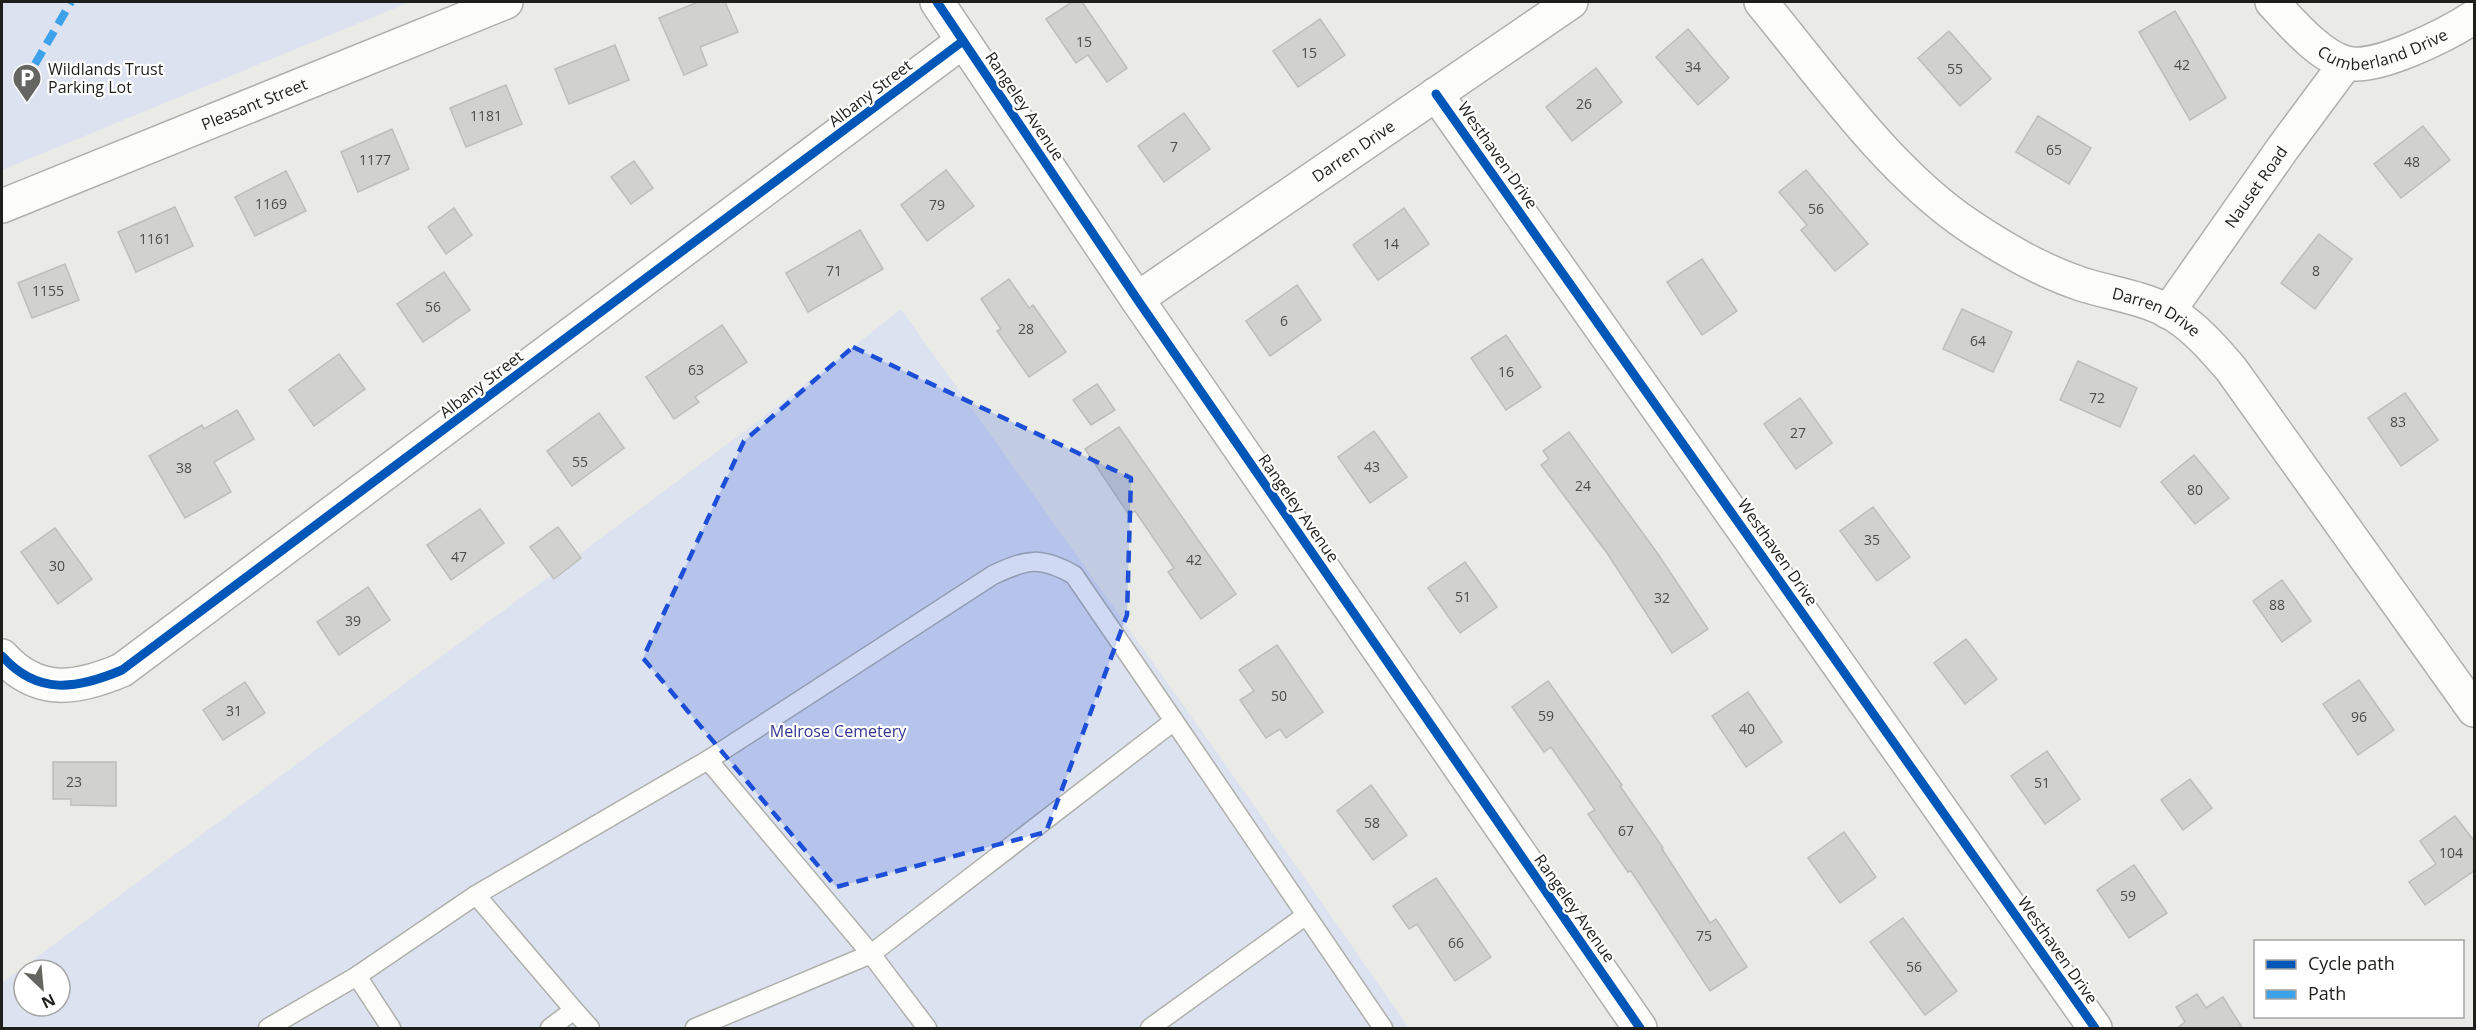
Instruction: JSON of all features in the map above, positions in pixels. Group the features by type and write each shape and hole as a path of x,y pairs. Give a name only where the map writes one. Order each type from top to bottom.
{"street":[{"name":"Pleasant Street","path":"2,206 507,2"},
{"name":"Rangeley Avenue","path":"937,2 1137,298 1640,1029"},
{"name":"Darren Drive","path":"1137,298 1571,2"},
{"name":"Darren Drive","path":"1761,2 1880,146 1942,207 1969,226 2052,272 2079,283 2146,302 2168,312 2203,338 2231,369 2475,710"},
{"name":"Cumberland Drive","path":"2272,2 2303,35 2325,52 2346,63 2374,62 2471,26"},
{"name":"Albany Street","path":"2,656 14,669 38,681 63,687 93,682 122,670 963,41"},
{"name":"Nauset Road","path":"2168,312 2283,148 2346,63"},
{"name":"Westhaven Drive","path":"1436,94 2095,1029"}],"lane":[{"path":"267,1029 357,976 476,895 708,760 993,575 1017,563 1036,560 1054,564 1074,575 1383,1029"},
{"path":"694,1029 871,954 1174,720"},
{"path":"708,760 871,954 927,1029"},
{"path":"476,895 590,1029"},
{"path":"1150,1029 1305,916"},
{"path":"357,976 391,1029"},
{"path":"550,1029 574,1010"}],"highlighted area":[{"path":"853,347 1131,478 1127,615 1046,832 836,887 643,658 744,441"}],"green space":[{"path":"2,2 410,2 2,170"},
{"name":"Melrose Cemetery","path":"901,309 1218,754 1409,1028 2,1028 2,983 12,976 12,1018 72,1018 72,958 36,958 757,422"}],"building":[{"path":"698,2 725,2 738,32 700,47 707,65 684,75 659,18"},
{"path":"1072,2 1082,2 1127,68 1107,82 1088,55 1076,63 1046,19"},
{"path":"2175,11 2226,98 2190,120 2139,32"},
{"path":"1320,19 1345,55 1298,87 1273,51"},
{"path":"1688,29 1729,78 1698,105 1656,57"},
{"path":"1949,31 1991,79 1960,106 1918,58"},
{"path":"615,45 629,80 569,104 555,69"},
{"path":"1596,68 1622,102 1572,141 1546,107"},
{"path":"506,85 522,124 466,147 450,108"},
{"path":"1184,113 1210,149 1164,182 1138,146"},
{"path":"2038,116 2091,148 2069,184 2016,152"},
{"path":"2423,126 2450,160 2401,198 2374,164"},
{"path":"392,129 409,169 358,192 341,152"},
{"path":"634,161 653,188 631,204 611,177"},
{"path":"946,170 974,206 927,241 901,205"},
{"path":"1806,170 1868,244 1835,271 1801,230 1807,225 1779,192"},
{"path":"286,171 306,211 255,236 235,197"},
{"path":"175,207 193,246 136,272 118,232"},
{"path":"454,208 472,235 446,254 428,227"},
{"path":"1404,208 1429,244 1378,280 1353,245"},
{"path":"860,230 883,269 808,312 786,273"},
{"path":"2319,234 2352,259 2315,309 2281,283"},
{"path":"1702,259 1737,311 1702,335 1667,282"},
{"path":"65,264 79,300 32,318 18,283"},
{"path":"444,272 470,310 423,342 397,304"},
{"path":"1009,279 1029,308 1033,305 1066,352 1029,377 997,331 1001,329 981,299"},
{"path":"1297,285 1321,320 1270,356 1246,321"},
{"path":"1962,309 2012,332 1993,372 1943,349"},
{"path":"722,325 747,362 695,397 699,402 674,419 646,377"},
{"path":"1506,335 1541,387 1506,410 1471,358"},
{"path":"339,354 365,389 314,426 289,390"},
{"path":"2078,361 2137,388 2120,427 2060,400"},
{"path":"1097,384 1115,410 1091,425 1073,400"},
{"path":"2405,393 2438,440 2401,466 2368,418"},
{"path":"1800,398 1832,443 1796,469 1764,424"},
{"path":"237,410 254,439 214,462 231,492 185,518 149,456 202,425 204,429"},
{"path":"599,413 624,448 572,486 547,451"},
{"path":"1119,427 1236,594 1201,619 1168,572 1174,568 1135,511 1129,515 1085,449"},
{"path":"1374,431 1407,477 1370,503 1338,457"},
{"path":"1569,432 1658,554 1708,629 1672,653 1607,553 1541,465 1549,459 1543,451"},
{"path":"2194,455 2229,498 2195,524 2161,482"},
{"path":"1873,507 1910,557 1877,581 1840,531"},
{"path":"480,509 504,543 451,580 427,545"},
{"path":"558,527 581,558 554,579 530,547"},
{"path":"55,528 92,579 58,604 21,552"},
{"path":"1465,562 1497,607 1460,633 1428,588"},
{"path":"2282,580 2311,621 2282,642 2253,601"},
{"path":"368,587 390,620 339,655 317,622"},
{"path":"1966,639 1997,679 1965,704 1934,663"},
{"path":"1277,645 1323,712 1286,738 1280,729 1266,738 1240,700 1254,691 1239,670"},
{"path":"2359,680 2394,730 2358,755 2323,704"},
{"path":"1548,681 1622,785 1620,786 1663,848 1710,923 1716,919 1747,967 1710,991 1631,871 1628,872 1588,814 1595,810 1551,747 1544,752 1512,707"},
{"path":"245,682 265,713 223,740 203,710"},
{"path":"1748,692 1782,742 1746,767 1712,716"},
{"path":"2047,751 2080,799 2045,824 2011,776"},
{"path":"53,762 116,762 116,806 71,805 71,799 53,799"},
{"path":"2190,779 2212,808 2183,830 2161,800"},
{"path":"1371,785 1407,835 1373,860 1337,811"},
{"path":"2455,816 2475,842 2475,870 2425,905 2409,882 2436,864 2420,841"},
{"path":"1844,832 1876,877 1840,903 1808,858"},
{"path":"2134,865 2167,913 2129,938 2097,890"},
{"path":"1436,878 1491,957 1455,981 1417,924 1409,929 1393,906"},
{"path":"1903,918 1957,991 1925,1015 1870,942"},
{"path":"2197,994 2206,1008 2223,997 2243,1029 2176,1029 2185,1022 2176,1007"}],"marked path":[{"path":"35,64 71,2"}],"cycle path":[{"path":"937,2 1137,299 1640,1028"},
{"path":"2,656 30,678 59,685 89,681 122,670 963,41"},
{"path":"1436,94 2095,1028"}],"place":[{"name":"Wildlands Trust Parking Lot","path":"27,104"}]}
